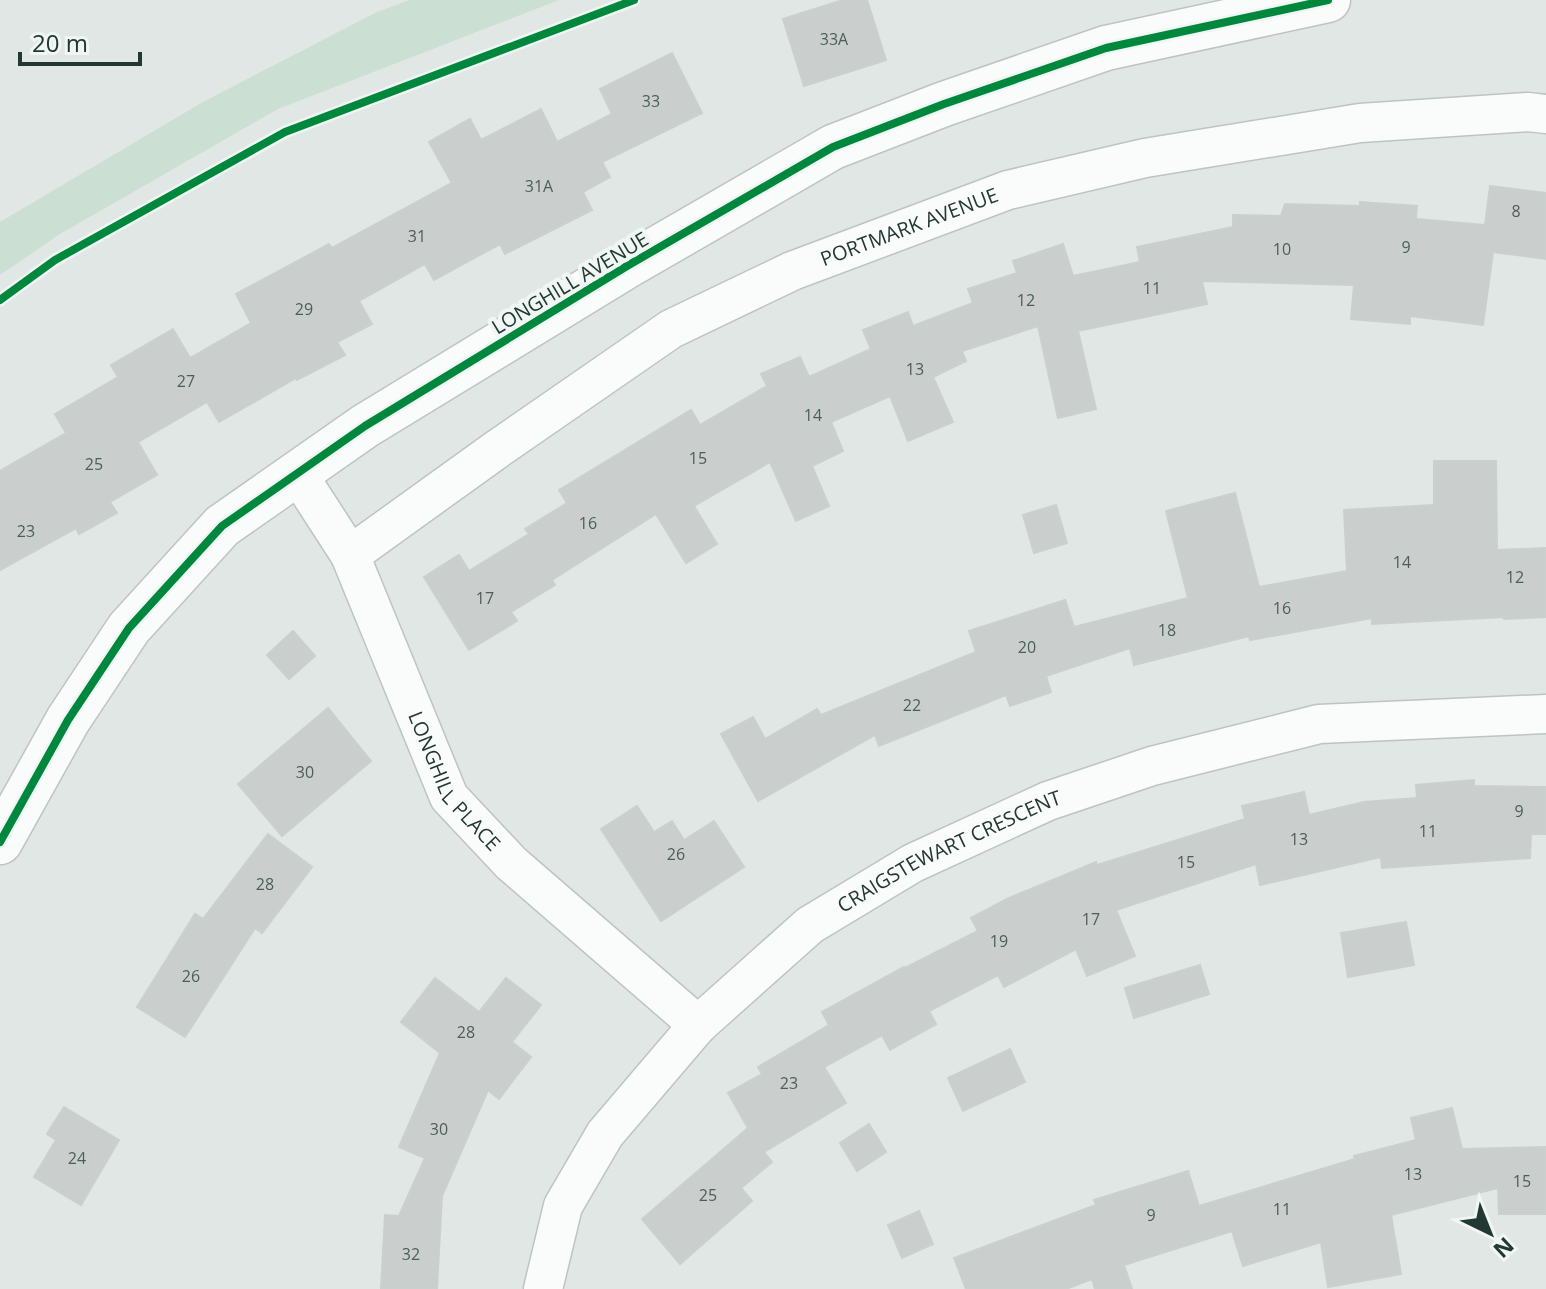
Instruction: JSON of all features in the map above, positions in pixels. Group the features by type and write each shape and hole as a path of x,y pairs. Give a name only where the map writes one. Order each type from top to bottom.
{"street":[{"name":"LONGHILL AVENUE","path":"0,842 68,720 129,628 222,526 365,426 613,274 833,147 944,104 1106,48 1328,0"},
{"name":"PORTMARK AVENUE","path":"350,555 671,329 792,271 1008,190 1145,158 1360,123 1528,112 1546,114"},
{"name":"LONGHILL PLACE","path":"297,473 350,555 449,797 511,863 698,1025"},
{"name":"CRAIGSTEWART CRESCENT","path":"543,1289 563,1206 605,1134 698,1025 810,925 913,863 1048,801 1152,766 1319,724 1546,714"}],"green space":[{"path":"410,0 559,0 278,109 60,234 0,275 0,222 203,102 377,12"}],"building":[{"path":"843,0 867,0 886,60 804,86 783,19"},
{"path":"672,53 702,113 602,162 610,177 583,192 592,210 505,254 500,244 434,280 425,264 359,301 372,324 337,342 345,355 296,378 219,422 207,402 138,442 157,475 110,502 117,513 79,534 76,528 0,570 0,471 66,433 55,414 118,377 111,365 173,329 190,358 251,323 236,294 329,244 332,248 452,183 429,142 470,119 481,140 541,109 557,142 612,114 600,89"},
{"path":"1490,186 1546,193 1546,259 1493,252 1483,325 1410,316 1410,324 1351,319 1354,285 1202,281 1207,304 1078,331 1096,409 1058,418 1038,326 962,351 966,361 933,377 953,422 908,441 890,396 831,422 843,451 812,466 829,506 796,521 770,462 694,506 717,544 686,563 656,514 552,580 555,585 511,612 517,621 469,650 424,577 459,555 469,571 529,534 525,529 567,503 559,490 691,410 700,425 767,386 761,374 800,357 809,377 871,349 863,330 908,312 913,326 973,303 968,289 1017,273 1013,261 1063,244 1073,276 1140,262 1137,247 1233,227 1233,215 1281,216 1285,204 1360,206 1360,202 1417,206 1416,219 1485,225"},
{"path":"1434,461 1496,461 1497,550 1546,548 1546,617 1372,624 1372,618 1250,640 1249,636 1134,665 1130,648 1046,676 1051,692 1010,706 1006,695 879,746 875,735 758,801 721,734 753,717 765,739 817,709 821,715 976,652 969,631 1065,600 1074,627 1188,598 1166,511 1235,493 1259,587 1347,571 1344,510 1434,505"},
{"path":"1056,505 1067,543 1034,553 1023,515"},
{"path":"293,631 315,656 289,679 267,655"},
{"path":"328,708 371,761 282,836 238,784"},
{"path":"1474,780 1474,786 1546,787 1546,834 1531,834 1530,858 1382,868 1381,857 1260,885 1256,864 1116,910 1135,956 1087,976 1076,949 1004,987 998,975 929,1011 936,1024 890,1050 882,1035 824,1067 846,1103 764,1152 772,1162 741,1188 752,1201 680,1264 642,1219 748,1128 728,1093 762,1074 758,1067 829,1025 822,1012 978,931 971,918 1009,898 1096,862 1097,865 1245,819 1242,806 1304,792 1309,815 1364,802 1417,798 1416,785"},
{"path":"637,806 654,832 672,821 684,840 714,821 744,867 661,921 601,829"},
{"path":"268,834 312,867 262,933 255,928 185,1037 137,1007 195,914 203,919"},
{"path":"1406,922 1414,965 1348,977 1341,933"},
{"path":"1200,965 1209,994 1134,1018 1125,988"},
{"path":"435,978 479,1012 506,978 541,1005 512,1042 531,1057 499,1099 488,1090 442,1196 437,1289 381,1289 385,1215 399,1216 425,1158 399,1147 440,1053 401,1022"},
{"path":"1010,1049 1025,1082 963,1111 948,1078"},
{"path":"64,1107 119,1140 81,1205 34,1177 56,1140 47,1134"},
{"path":"1452,1108 1462,1149 1546,1147 1546,1214 1499,1214 1498,1188 1391,1215 1401,1274 1328,1287 1321,1242 1243,1266 1232,1231 1124,1265 1132,1289 1095,1289 1092,1279 1066,1289 966,1289 954,1258 1096,1205 1094,1200 1188,1171 1199,1206 1355,1159 1354,1156 1416,1140 1411,1118"},
{"path":"869,1124 886,1152 857,1171 840,1143"},
{"path":"919,1211 933,1244 902,1258 888,1225"}],"cycle path":[{"path":"0,300 55,260 285,132 634,0"},
{"path":"0,842 68,720 129,628 222,526 365,426 627,266 833,147 944,104 1106,48 1328,0"}]}
